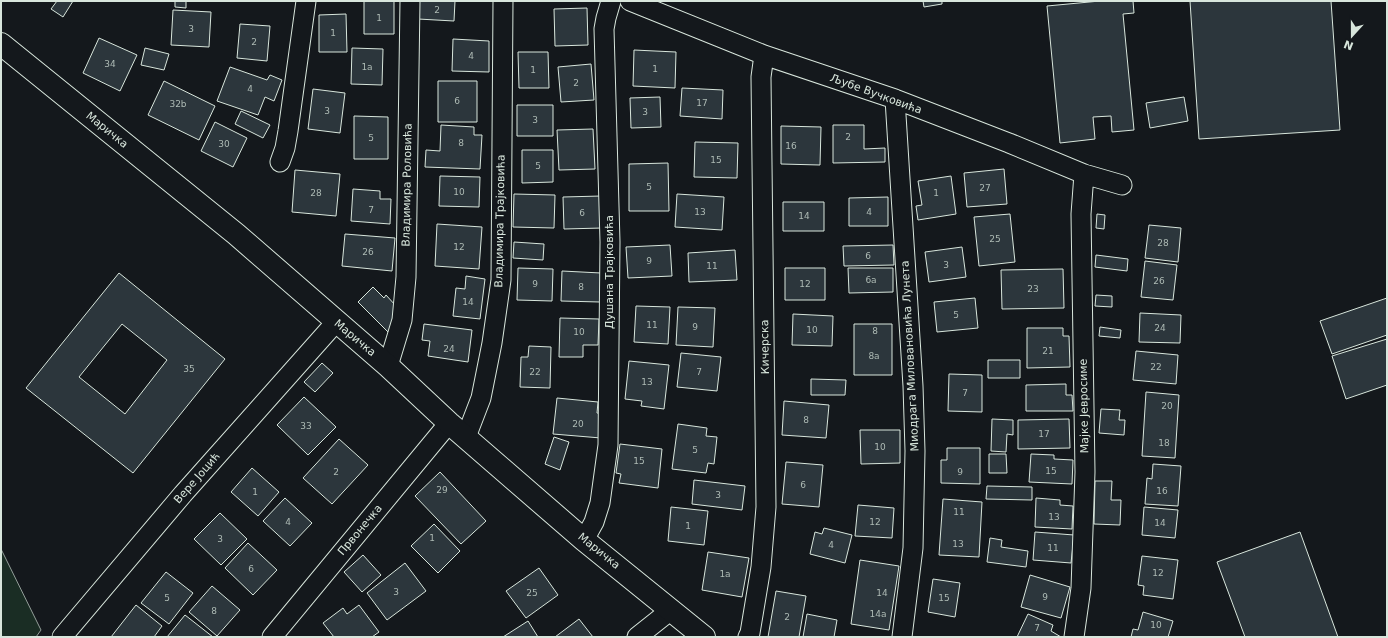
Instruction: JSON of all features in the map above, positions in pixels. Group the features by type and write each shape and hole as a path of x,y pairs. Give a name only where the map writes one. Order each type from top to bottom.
{"street":[{"path":"280,162 285,148 288,131 306,1"},
{"name":"Владимира Роловића","path":"388,366 402,320 406,277 410,1"},
{"name":"Владимира Трајковића","path":"466,437 481,398 492,343 501,280 503,1"},
{"name":"Душана Трајковића","path":"584,540 594,522 600,504 608,445 610,242 604,29 611,1"},
{"name":"Љубе Вучковића","path":"630,1 764,55 895,99 1084,174 1122,185"},
{"name":"Маричка","path":"1,44 236,234 388,366 449,423 584,540 704,637"},
{"name":"Кичерска","path":"748,637 750,633 761,567 766,507 762,77 764,55"},
{"name":"Миодрага Миловановића Лунета","path":"895,99 914,386 915,450 913,548 902,637"},
{"name":"Мајке Јевросиме","path":"1074,637 1081,588 1085,472 1081,214 1084,174"},
{"name":"Вере Јоцић","path":"62,637 183,494 336,322"},
{"name":"Првонечка","path":"272,637 449,423"},
{"path":"636,637 671,610"}],"green space":[{"path":"1,549 41,630 36,637 1,637"}],"building":[{"path":"57,1 73,1 63,17 51,9"},
{"path":"175,1 186,1 186,8 175,7"},
{"path":"364,1 394,1 394,34 364,34"},
{"path":"419,1 455,1 454,21 418,19"},
{"path":"923,1 942,1 942,4 924,7"},
{"path":"1100,1 1133,1 1134,13 1123,14 1134,130 1112,132 1111,116 1093,117 1095,139 1060,143 1047,6"},
{"path":"1190,1 1331,1 1340,130 1199,139"},
{"path":"587,8 588,45 555,46 554,9"},
{"path":"173,10 211,12 209,47 171,45"},
{"path":"346,14 347,52 319,52 319,15"},
{"path":"240,24 270,26 267,61 237,58"},
{"path":"99,38 137,55 120,91 83,73"},
{"path":"453,39 489,41 489,72 452,71"},
{"path":"145,48 169,54 164,70 141,65"},
{"path":"352,48 383,49 382,85 351,84"},
{"path":"634,50 676,52 675,88 633,86"},
{"path":"518,52 548,52 549,88 519,88"},
{"path":"591,64 594,100 561,102 558,67"},
{"path":"230,67 267,80 270,75 282,80 274,101 265,97 258,115 217,101"},
{"path":"164,81 215,106 199,140 148,115"},
{"path":"438,81 477,81 477,122 438,122"},
{"path":"682,88 723,90 722,119 680,116"},
{"path":"313,89 345,93 340,133 308,129"},
{"path":"660,97 661,127 631,128 630,98"},
{"path":"1184,97 1188,121 1150,128 1146,103"},
{"path":"517,105 553,105 553,136 517,136"},
{"path":"241,111 270,125 263,138 235,124"},
{"path":"354,116 388,117 388,159 354,159"},
{"path":"215,122 247,138 233,167 201,151"},
{"path":"441,125 474,127 474,135 482,135 480,169 425,167 426,150 440,151"},
{"path":"833,125 864,125 864,149 885,148 885,162 833,163"},
{"path":"781,126 821,127 820,165 781,164"},
{"path":"593,129 595,169 559,170 557,130"},
{"path":"695,142 738,143 737,178 694,177"},
{"path":"522,150 553,150 553,182 522,183"},
{"path":"668,163 669,211 629,211 629,164"},
{"path":"1004,169 1007,204 967,207 964,173"},
{"path":"295,170 340,174 336,216 292,212"},
{"path":"440,176 480,177 479,207 439,206"},
{"path":"951,176 956,214 918,220 916,206 922,205 918,181"},
{"path":"353,189 380,191 380,199 391,199 390,224 351,221"},
{"path":"514,194 555,195 554,228 513,227"},
{"path":"677,194 724,197 722,230 675,227"},
{"path":"601,196 602,228 564,229 563,197"},
{"path":"888,197 888,226 849,226 849,198"},
{"path":"783,202 824,202 824,231 783,231"},
{"path":"1010,214 1015,262 979,266 974,217"},
{"path":"1097,214 1105,215 1104,229 1096,228"},
{"path":"437,224 482,227 479,269 435,266"},
{"path":"1149,225 1181,228 1178,262 1145,258"},
{"path":"345,234 395,238 392,271 342,266"},
{"path":"514,242 544,244 543,260 513,258"},
{"path":"670,245 672,276 628,278 626,247"},
{"path":"893,245 894,265 844,266 843,246"},
{"path":"962,247 966,277 929,282 925,252"},
{"path":"735,250 737,280 689,282 688,253"},
{"path":"1096,255 1128,259 1127,271 1095,267"},
{"path":"1145,261 1177,265 1173,300 1141,297"},
{"path":"518,268 553,269 552,301 517,300"},
{"path":"785,268 825,268 825,300 785,300"},
{"path":"848,268 893,268 893,292 849,293"},
{"path":"1063,269 1064,308 1002,309 1001,270"},
{"path":"562,271 601,273 600,302 561,301"},
{"path":"119,273 225,359 133,473 26,388","holes":["122,324 167,360 125,414 79,377"]},
{"path":"466,276 485,279 480,319 453,316 456,288 465,289"},
{"path":"373,287 384,298 386,295 396,306 394,309 398,313 399,320 388,332 358,302"},
{"path":"1096,295 1112,296 1112,307 1095,306"},
{"path":"975,298 978,328 937,332 934,302"},
{"path":"1387,298 1387,335 1332,354 1320,321"},
{"path":"636,306 670,307 668,344 634,342"},
{"path":"678,307 715,308 713,347 676,345"},
{"path":"1140,313 1181,315 1180,343 1139,342"},
{"path":"793,314 833,316 832,346 792,345"},
{"path":"560,318 599,319 598,345 583,345 583,357 559,357"},
{"path":"424,324 472,330 468,362 428,356 430,341 422,340"},
{"path":"854,324 892,324 892,375 854,375"},
{"path":"1100,327 1121,330 1120,338 1099,336"},
{"path":"1027,328 1063,328 1063,336 1069,336 1070,367 1027,368"},
{"path":"1387,339 1387,385 1346,399 1332,356"},
{"path":"529,346 551,347 550,388 520,387 521,357 528,357"},
{"path":"1136,351 1178,355 1176,384 1133,380"},
{"path":"681,353 721,357 717,391 677,387"},
{"path":"988,360 1020,360 1020,378 988,378"},
{"path":"629,361 669,365 664,409 641,406 642,401 625,399"},
{"path":"322,363 333,373 315,392 304,382"},
{"path":"949,374 982,375 982,412 948,411"},
{"path":"811,379 846,380 845,395 811,395"},
{"path":"1066,384 1066,395 1072,395 1073,411 1026,411 1026,385"},
{"path":"1146,392 1179,395 1175,458 1142,456"},
{"path":"304,397 336,427 308,455 277,425"},
{"path":"557,398 598,402 597,413 603,414 601,438 553,434"},
{"path":"784,401 829,405 826,438 782,435"},
{"path":"1101,409 1120,410 1119,420 1125,420 1124,435 1099,433"},
{"path":"992,419 1013,420 1013,435 1007,434 1006,452 991,451"},
{"path":"1069,419 1070,448 1018,449 1018,420"},
{"path":"678,424 707,428 706,436 717,437 714,464 708,463 706,473 672,469"},
{"path":"860,430 900,430 900,463 861,464"},
{"path":"554,437 569,442 560,470 545,464"},
{"path":"339,439 368,465 332,504 303,478"},
{"path":"620,444 662,449 658,488 619,483 621,474 616,473"},
{"path":"947,448 980,448 980,484 941,483 941,460 947,460"},
{"path":"989,454 1006,454 1007,473 989,473"},
{"path":"1031,454 1054,455 1054,459 1073,460 1072,484 1029,482"},
{"path":"786,462 823,465 819,507 782,504"},
{"path":"1153,464 1181,466 1178,506 1145,504 1147,478 1152,479"},
{"path":"252,468 279,492 258,516 231,492"},
{"path":"440,472 486,521 461,544 415,496"},
{"path":"694,480 745,486 742,510 692,504"},
{"path":"1095,481 1112,481 1111,500 1121,500 1120,525 1094,524"},
{"path":"987,486 1032,487 1032,500 986,499"},
{"path":"285,498 312,523 290,546 263,521"},
{"path":"1036,498 1060,500 1060,505 1073,506 1072,529 1035,527"},
{"path":"943,499 982,502 979,557 939,555"},
{"path":"858,505 894,508 892,538 855,536"},
{"path":"671,507 708,511 704,545 668,541"},
{"path":"1144,507 1178,510 1175,538 1142,535"},
{"path":"220,513 247,539 221,565 194,539"},
{"path":"434,524 460,551 438,573 411,546"},
{"path":"824,528 852,535 845,563 810,554 815,532 822,534"},
{"path":"1035,532 1074,535 1071,563 1033,560"},
{"path":"1300,532 1338,637 1245,637 1217,562"},
{"path":"990,538 1002,540 1001,547 1028,551 1026,567 987,562"},
{"path":"248,543 277,570 253,595 225,568"},
{"path":"708,552 749,558 742,597 702,590"},
{"path":"363,555 381,575 362,592 344,572"},
{"path":"1142,556 1178,560 1173,599 1143,595 1144,586 1138,585"},
{"path":"860,560 899,566 889,630 851,624"},
{"path":"405,563 426,591 387,620 367,593"},
{"path":"539,568 558,595 526,618 506,591"},
{"path":"166,572 193,593 169,624 141,603"},
{"path":"1030,575 1070,587 1061,618 1021,607"},
{"path":"933,579 960,583 955,617 928,612"},
{"path":"212,586 240,610 217,636 189,612"},
{"path":"776,591 806,596 799,637 768,637"},
{"path":"136,605 162,626 154,637 111,637"},
{"path":"359,605 379,632 372,637 334,637 323,623 343,608 347,614"},
{"path":"1143,612 1173,621 1168,637 1131,637 1133,629 1138,630"},
{"path":"807,614 837,620 834,637 803,637"},
{"path":"1028,614 1053,625 1051,631 1061,637 1017,637"},
{"path":"185,615 213,637 167,637"},
{"path":"579,619 593,637 555,637"},
{"path":"528,621 538,637 503,637"}]}
